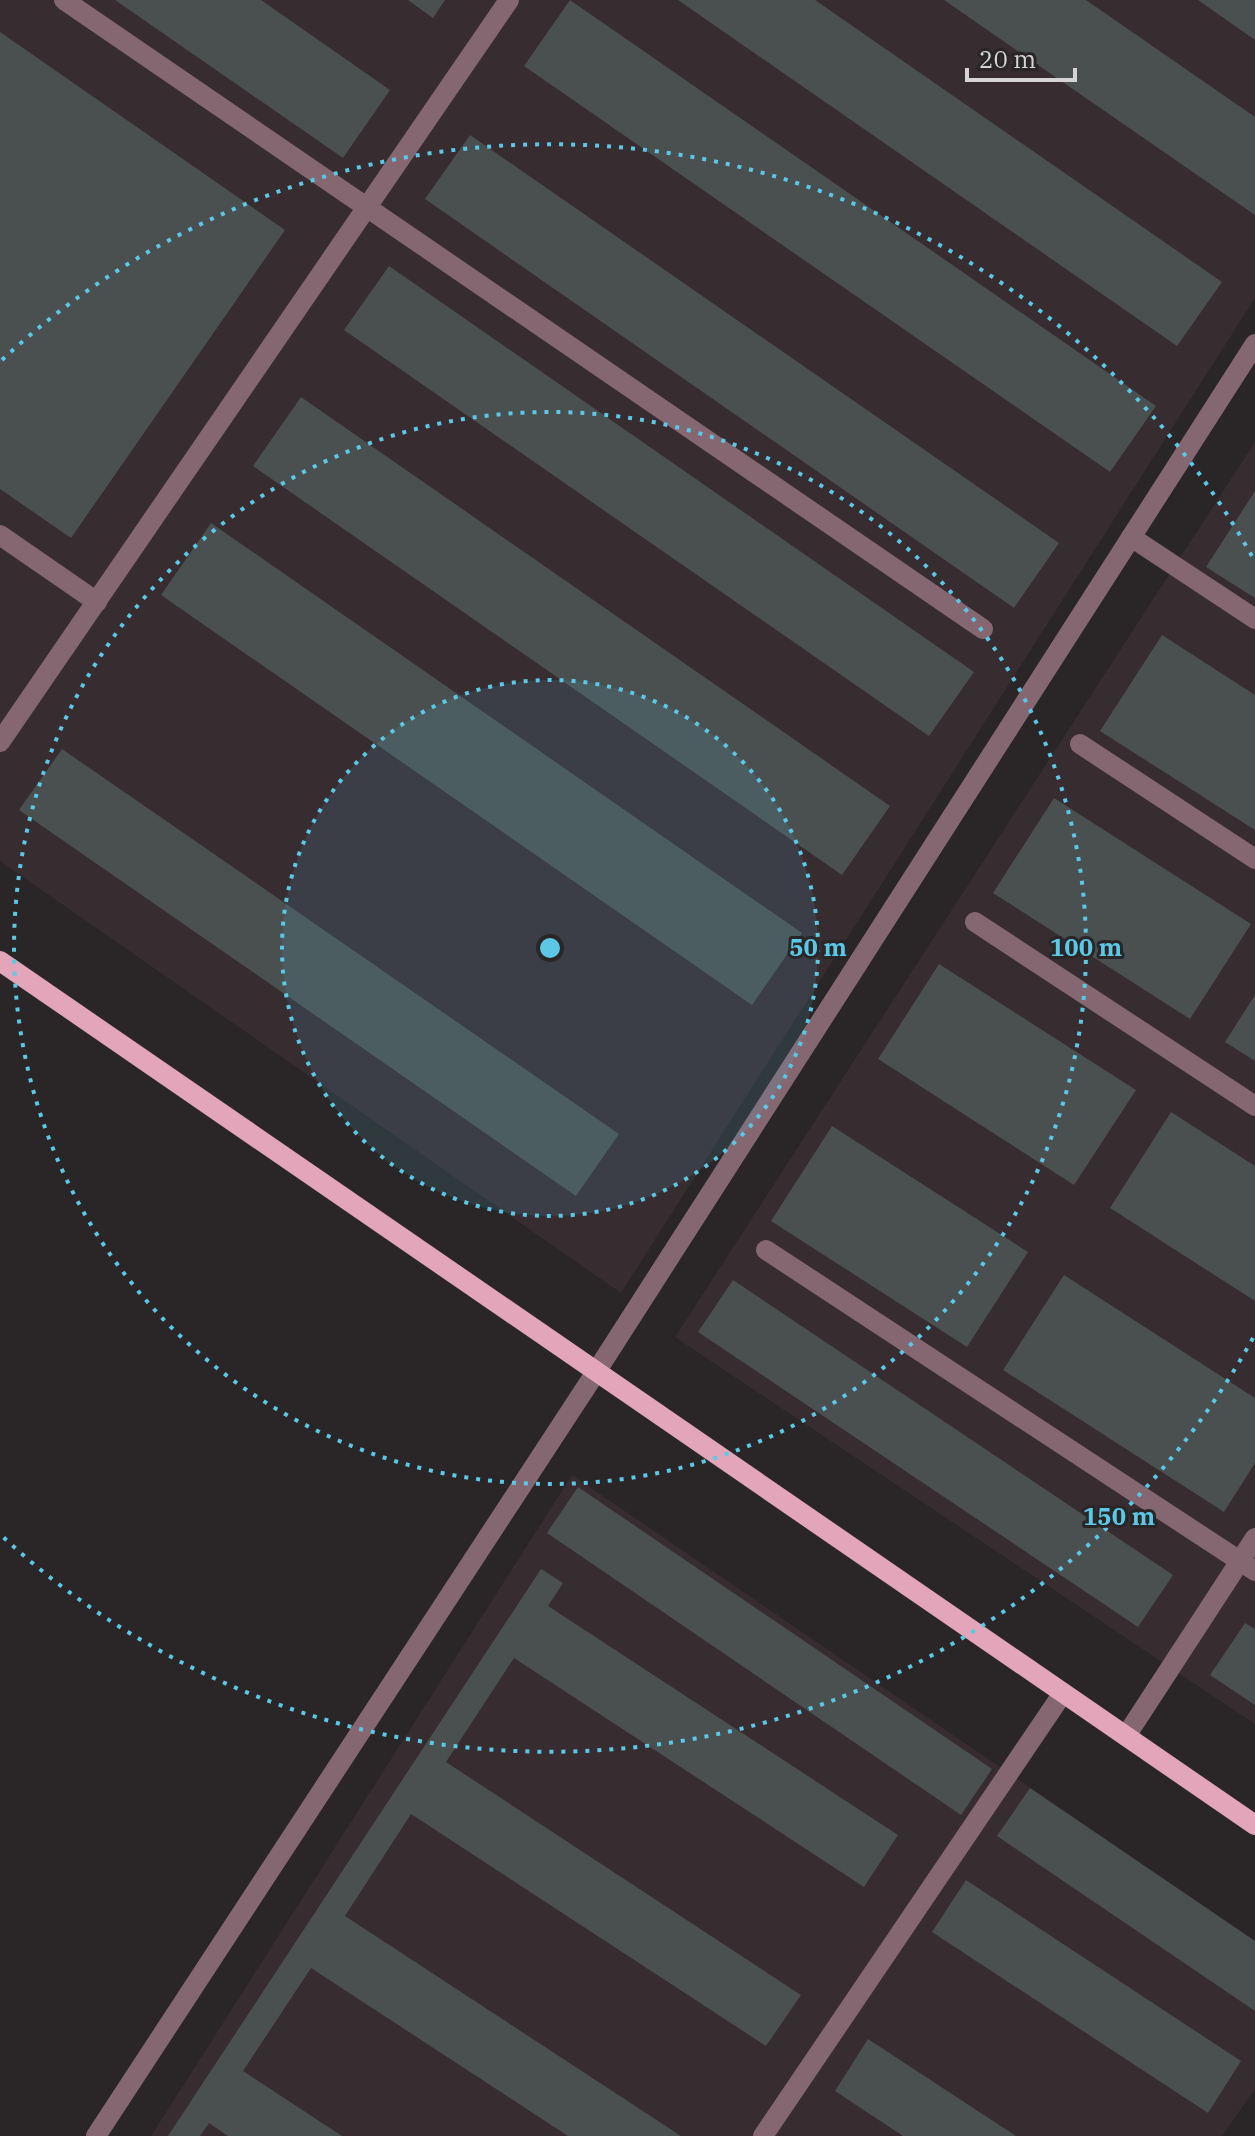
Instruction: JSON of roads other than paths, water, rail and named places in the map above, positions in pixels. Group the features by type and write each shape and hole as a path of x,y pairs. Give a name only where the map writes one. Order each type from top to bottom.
{"main road":[{"path":"0,961 1255,1825"}],"street":[{"path":"64,0 983,629"},
{"path":"0,742 509,0"},
{"path":"96,2136 596,1372 1255,344"},
{"path":"0,535 97,602"},
{"path":"1131,537 1255,619"},
{"path":"1080,744 1255,859"},
{"path":"975,922 1255,1106"},
{"path":"766,1250 1247,1566"},
{"path":"1126,1736 1247,1566 1255,1538"},
{"path":"763,2136 1063,1693"}]}
